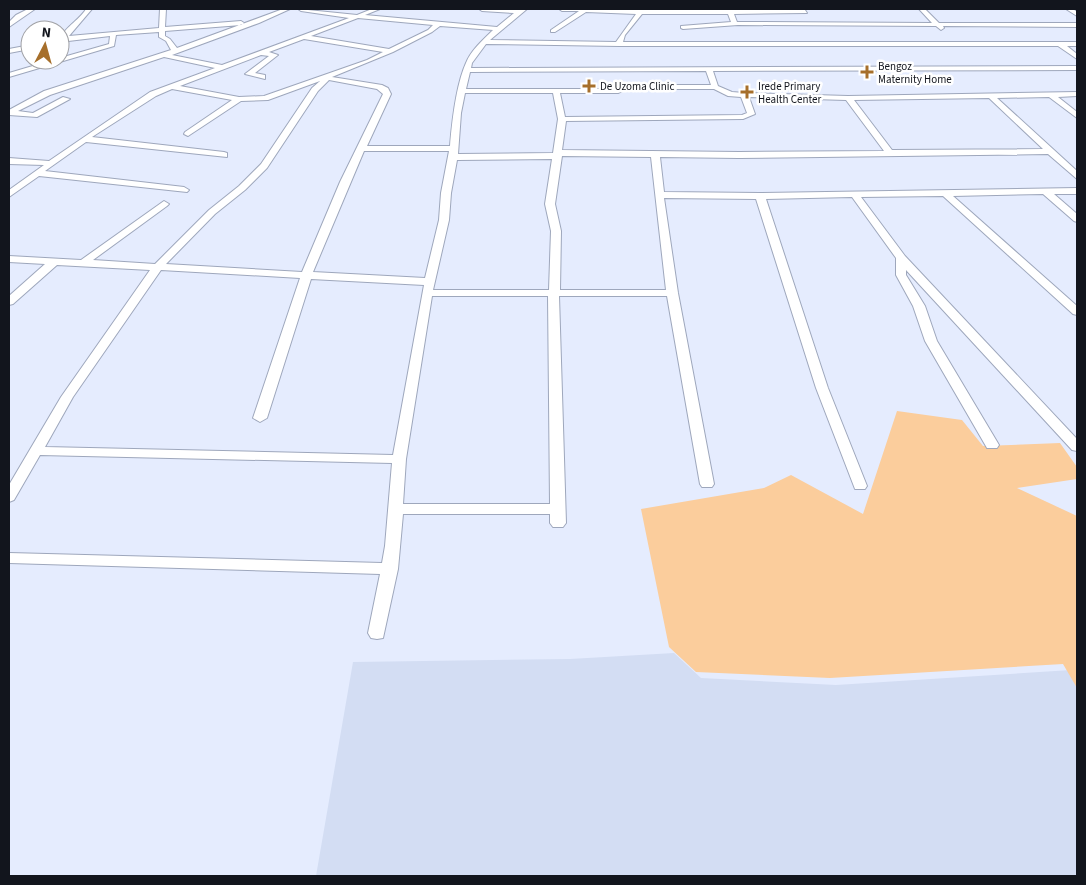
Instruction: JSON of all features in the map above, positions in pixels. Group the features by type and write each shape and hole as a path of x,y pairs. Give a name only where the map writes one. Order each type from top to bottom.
{"street":[{"path":"9,25 18,16 32,9"},
{"path":"70,29 89,9"},
{"path":"163,9 162,37 168,40 174,51"},
{"path":"10,113 47,93 164,55 257,22 287,9"},
{"path":"301,9 354,16 498,29"},
{"path":"9,188 128,105 257,52 372,9"},
{"path":"354,16 377,9"},
{"path":"482,9 521,10"},
{"path":"562,9 640,12 805,12"},
{"path":"922,9 946,32"},
{"path":"1069,9 1077,14"},
{"path":"377,632 390,569 399,459 428,288 444,220 446,193 462,91 469,63 484,42 521,10"},
{"path":"553,30 584,11"},
{"path":"730,11 734,23 737,24"},
{"path":"619,44 621,35 632,26 640,12"},
{"path":"70,39 113,33 257,22"},
{"path":"9,194 84,139 135,105 169,87 239,99 265,98 327,78 391,51 430,31 439,24"},
{"path":"683,27 737,24 1077,25"},
{"path":"9,75 112,45 113,33"},
{"path":"300,36 391,51"},
{"path":"953,38 961,44"},
{"path":"484,42 619,44 1077,44"},
{"path":"1060,44 1077,56"},
{"path":"257,52 275,55 248,74 262,77"},
{"path":"164,55 219,67"},
{"path":"468,70 1077,68"},
{"path":"709,70 715,87"},
{"path":"260,418 306,276 361,148 387,94 385,90 327,78"},
{"path":"9,496 16,473 35,451 98,352 157,268 207,217 242,188 264,166 315,90 327,78"},
{"path":"660,87 715,87 731,94 848,98 1077,94"},
{"path":"462,91 618,92"},
{"path":"396,509 558,516 553,294 556,231 550,204 562,118 556,91"},
{"path":"1050,94 1077,116"},
{"path":"562,118 742,117 751,114 744,95"},
{"path":"990,95 1077,176"},
{"path":"848,98 889,152"},
{"path":"10,113 34,115 66,99"},
{"path":"188,134 239,99"},
{"path":"84,139 224,155"},
{"path":"361,148 453,153 558,155 1050,151"},
{"path":"655,154 672,294 707,484"},
{"path":"9,161 45,162"},
{"path":"36,173 184,190"},
{"path":"661,195 760,196 1077,191"},
{"path":"1046,192 1077,220"},
{"path":"946,194 1077,312"},
{"path":"855,195 900,258 1077,447"},
{"path":"760,196 822,388 860,486"},
{"path":"83,263 164,204"},
{"path":"900,258 900,275 919,306 931,341 992,445"},
{"path":"9,260 306,276 428,288 553,294 672,294"},
{"path":"9,302 54,262"},
{"path":"35,451 399,459"},
{"path":"9,558 390,569"}],"shaded area":[{"path":"897,411 962,420 983,446 1060,443 1077,467 1077,479 1017,488 1077,516 1077,688 1063,664 830,678 696,672 669,647 641,509 764,488 791,475 863,514"},
{"path":"674,653 701,678 836,685 1071,670 1077,682 1077,876 316,876 353,662 570,659"}],"place":[{"name":"Bengoz Maternity Home","path":"867,72"},
{"name":"De Uzoma Clinic","path":"589,86"},
{"name":"Irede Primary Health Center","path":"747,92"}]}
